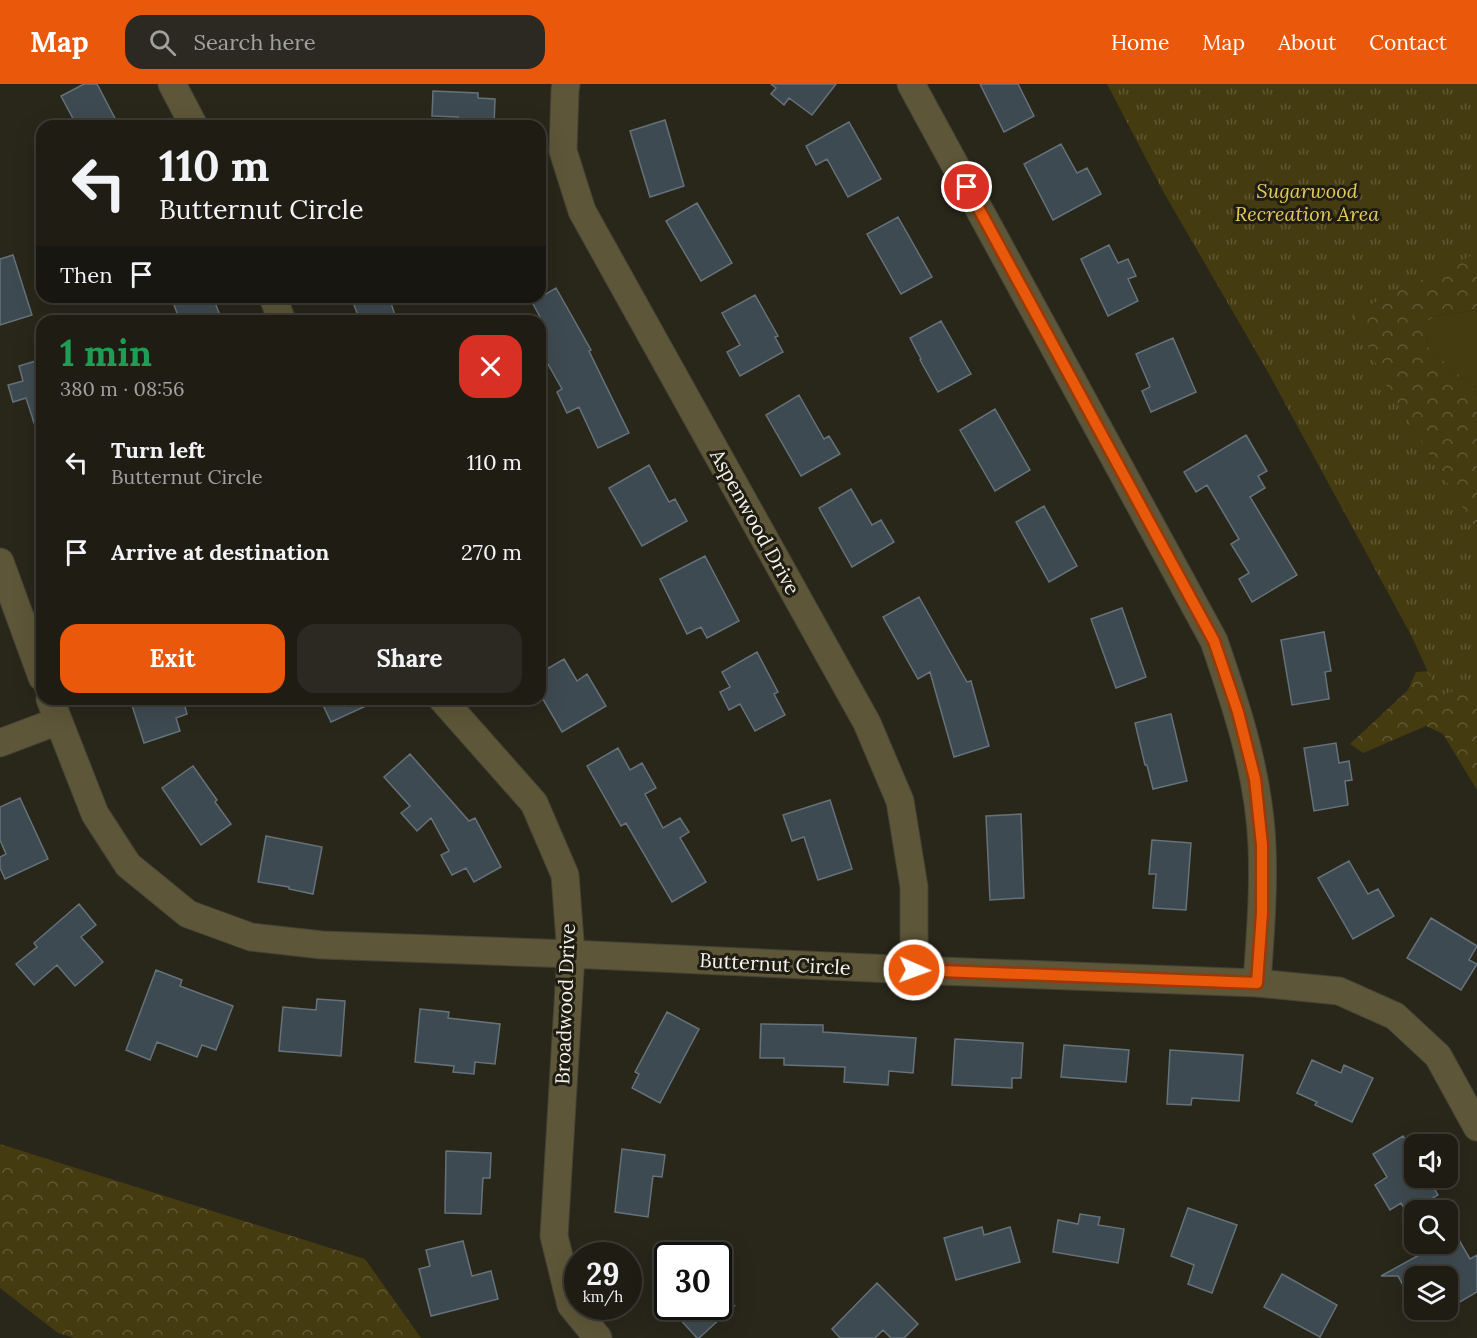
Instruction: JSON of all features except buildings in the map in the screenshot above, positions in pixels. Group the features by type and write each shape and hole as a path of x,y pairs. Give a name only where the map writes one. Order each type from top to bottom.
{"street":[{"path":"172,84 191,120"},
{"name":"Aspenwood Drive","path":"566,84 563,151 582,211 867,723 900,801 914,886 914,970"},
{"path":"911,84 1214,641 1238,712 1255,779 1262,845 1262,913 1257,983"},
{"path":"0,562 36,661"},
{"name":"Broadwood Drive","path":"447,705 534,802 565,875 571,954 554,1236 571,1305 598,1338"},
{"path":"0,743 54,710"},
{"name":"Butternut Circle","path":"54,710 95,814 128,865 188,914 250,937 312,944 1257,983 1339,991 1395,1016 1438,1056 1477,1127"}],"green space":[{"name":"Sugarwood Recreation Area","path":"1107,84 1477,84 1477,253 1353,313 1384,382 1477,530 1477,687 1459,689 1439,696 1412,637 1269,374 1164,193"},
{"path":"1477,243 1477,310 1435,316 1426,322 1426,336 1428,347 1469,384 1477,395 1477,563 1439,498 1344,302"},
{"path":"1477,310 1477,395 1469,384 1428,347 1426,322 1435,316"},
{"path":"1477,668 1477,790 1443,734 1426,726 1363,753 1350,744 1408,690 1416,672"},
{"path":"0,1144 365,1259 421,1338 75,1338 58,1333 0,1288"}],"route":[{"path":"914,970 1257,983 1262,913 1262,845 1255,779 1238,712 1214,641 967,187"}]}
